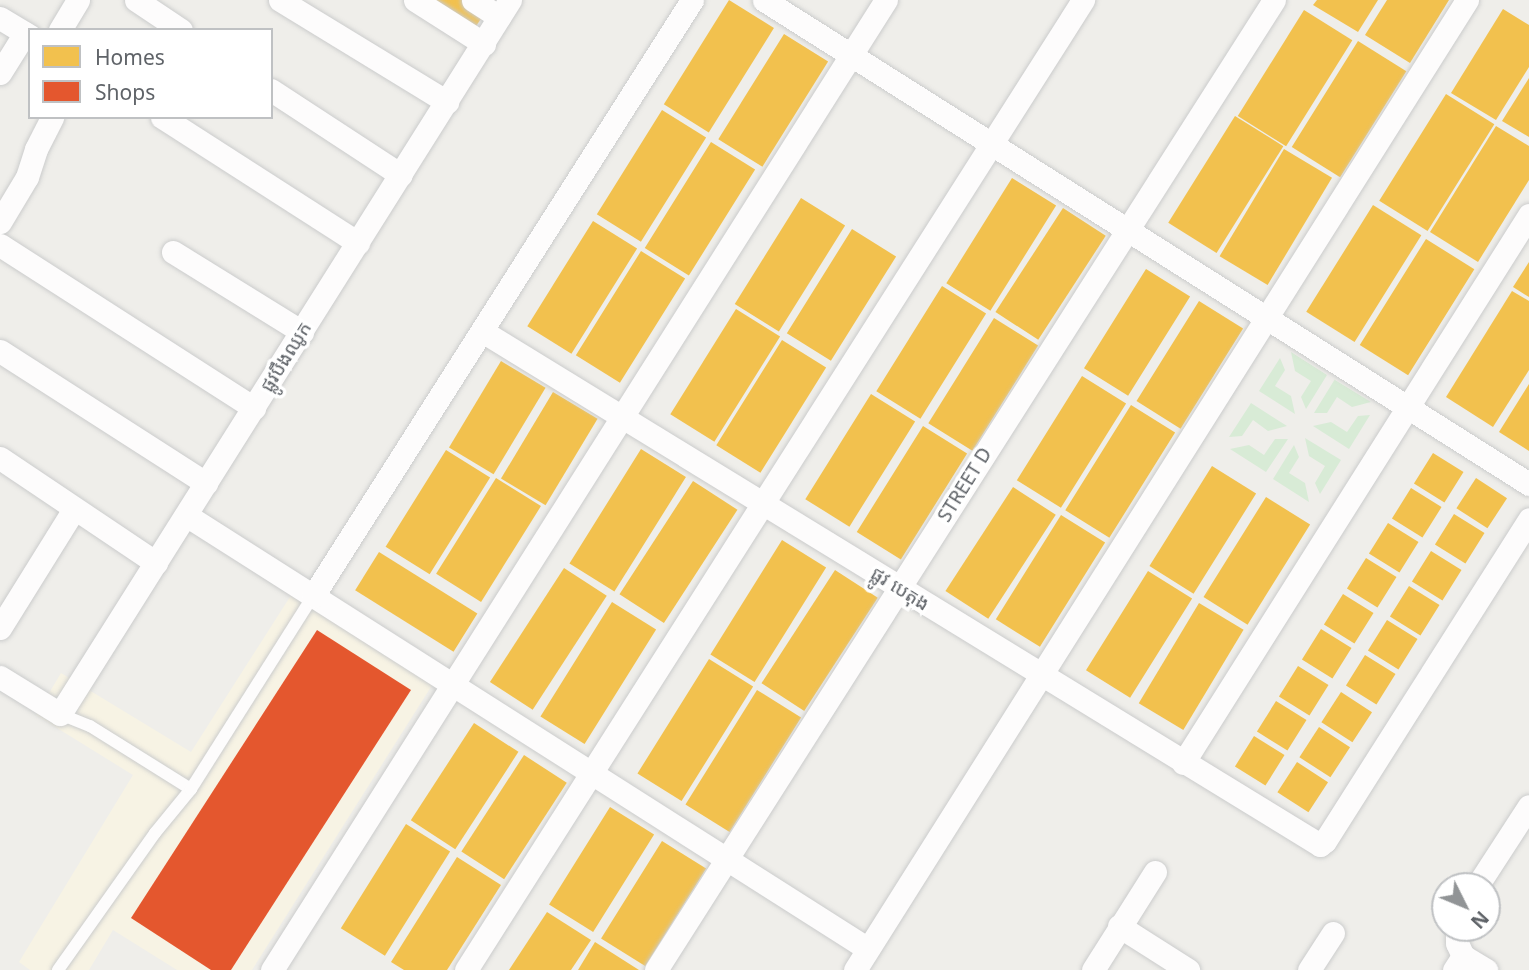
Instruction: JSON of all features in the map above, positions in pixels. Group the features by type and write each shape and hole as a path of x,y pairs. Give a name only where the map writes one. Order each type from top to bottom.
{"street":[{"path":"61,28 78,0"},
{"path":"136,0 178,28"},
{"path":"280,0 447,102"},
{"path":"415,0 484,44"},
{"path":"473,0 505,8"},
{"path":"313,596 692,0"},
{"path":"764,0 1529,484"},
{"path":"272,970 886,0"},
{"path":"466,970 1083,0"},
{"name":"STREET D","path":"656,970 1274,0"},
{"path":"855,970 1467,0"},
{"name":"ផ្លូវបឹងឈូក","path":"60,714 505,8"},
{"path":"0,18 27,35 0,73"},
{"path":"273,91 401,176"},
{"path":"0,222 27,177 36,149 51,119"},
{"path":"165,119 358,243"},
{"path":"1183,763 1529,215"},
{"path":"0,245 254,408"},
{"path":"173,252 302,332"},
{"name":"ផ្លូវ បេតុង","path":"482,331 1320,845 1529,519"},
{"path":"0,351 206,483"},
{"path":"0,458 156,563"},
{"path":"0,628 74,509"},
{"path":"186,515 868,949"},
{"path":"0,677 60,714"},
{"path":"1486,872 1529,806"},
{"path":"1093,970 1155,872"},
{"path":"1119,926 1184,969"},
{"path":"1309,970 1333,933"},
{"path":"1457,942 1458,963 1486,970"}],"lane":[{"path":"58,970 155,833 191,789 313,596"},
{"path":"60,714 90,726 191,789"}],"shaded area":[{"path":"302,578 443,668 252,970 177,970 113,930 89,970 30,970 19,962 133,775 36,715 61,673 191,752"}],"green space":[{"path":"1291,352 1327,375 1306,409 1301,397 1311,381 1295,371"},
{"path":"1280,358 1285,370 1275,386 1291,396 1295,414 1259,391"},
{"path":"1335,379 1371,402 1352,407 1337,397 1327,413 1314,413"},
{"path":"1251,403 1287,426 1268,431 1253,420 1242,436 1229,437"},
{"path":"1370,415 1349,449 1313,426 1331,422 1347,432 1358,416"},
{"path":"1305,438 1341,460 1320,494 1315,483 1325,466 1309,456"},
{"path":"1275,439 1288,439 1266,472 1230,449 1249,445 1264,455"},
{"path":"1294,445 1299,457 1289,473 1305,483 1309,502 1273,479"}],"building: Homes":[{"path":"424,0 462,0 484,14 473,31"},
{"path":"729,0 774,28 709,132 664,104"},
{"path":"1317,0 1378,0 1358,32 1313,5"},
{"path":"1387,0 1449,0 1410,63 1365,35"},
{"path":"1503,9 1529,25 1529,67 1496,120 1451,93"},
{"path":"1304,10 1352,40 1286,146 1238,116"},
{"path":"784,34 828,62 762,167 718,139"},
{"path":"1358,41 1406,71 1340,177 1292,147"},
{"path":"1529,78 1529,137 1502,121"},
{"path":"1446,94 1494,124 1428,231 1379,201"},
{"path":"662,110 706,138 641,242 597,214"},
{"path":"1235,116 1283,146 1217,253 1168,223"},
{"path":"1496,126 1529,146 1529,180 1478,262 1430,232"},
{"path":"711,142 755,170 689,276 645,248"},
{"path":"1284,149 1332,178 1268,285 1220,256"},
{"path":"1012,178 1056,206 990,311 946,283"},
{"path":"801,198 845,226 779,332 735,304"},
{"path":"1373,205 1421,235 1355,342 1306,312"},
{"path":"1063,208 1106,236 1038,340 995,312"},
{"path":"593,221 637,249 571,354 527,326"},
{"path":"852,229 896,257 831,361 787,333"},
{"path":"1426,239 1474,269 1408,375 1360,345"},
{"path":"641,251 685,279 620,383 576,355"},
{"path":"1529,262 1529,297 1513,287"},
{"path":"1146,269 1190,297 1128,396 1084,368"},
{"path":"942,286 986,314 920,419 876,391"},
{"path":"1512,291 1529,301 1529,370 1493,427 1446,397"},
{"path":"1199,301 1243,329 1181,429 1136,401"},
{"path":"736,309 780,337 714,442 670,414"},
{"path":"994,318 1038,346 972,451 928,423"},
{"path":"782,340 826,368 760,473 716,445"},
{"path":"501,361 546,388 494,474 449,448"},
{"path":"1082,376 1126,404 1061,508 1017,480"},
{"path":"1529,384 1529,451 1499,432"},
{"path":"553,392 598,419 546,505 501,479"},
{"path":"871,394 915,422 849,527 805,499"},
{"path":"1131,405 1175,433 1109,538 1065,510"},
{"path":"923,426 967,454 901,560 857,532"},
{"path":"641,449 686,477 614,592 569,563"},
{"path":"446,450 490,478 430,574 386,547"},
{"path":"1433,453 1464,472 1444,503 1414,484"},
{"path":"1212,466 1256,494 1194,594 1149,566"},
{"path":"496,478 541,506 481,602 436,574"},
{"path":"1476,478 1507,498 1487,528 1456,508"},
{"path":"693,481 737,510 664,623 619,594"},
{"path":"1013,487 1056,515 988,619 945,591"},
{"path":"1411,488 1442,507 1422,538 1392,519"},
{"path":"1266,497 1310,525 1248,625 1203,597"},
{"path":"1454,514 1485,533 1465,564 1435,545"},
{"path":"1061,515 1105,543 1040,647 996,619"},
{"path":"1388,523 1419,542 1399,573 1369,554"},
{"path":"782,540 826,568 755,682 710,654"},
{"path":"1431,551 1462,570 1442,601 1412,582"},
{"path":"379,552 477,613 454,652 355,590"},
{"path":"1366,558 1397,577 1377,608 1347,589"},
{"path":"564,568 607,596 533,710 490,682"},
{"path":"835,570 878,598 804,711 761,683"},
{"path":"1148,571 1192,599 1130,698 1086,670"},
{"path":"1409,586 1440,605 1420,636 1390,617"},
{"path":"1343,594 1374,613 1354,644 1324,625"},
{"path":"612,602 656,630 585,744 540,716"},
{"path":"1199,603 1244,630 1183,730 1139,703"},
{"path":"1387,620 1418,639 1398,670 1368,651"},
{"path":"1321,629 1352,648 1332,679 1302,660"},
{"path":"1365,655 1396,674 1376,705 1346,686"},
{"path":"709,659 753,687 682,801 637,773"},
{"path":"1298,666 1329,685 1309,716 1279,697"},
{"path":"757,690 801,718 730,832 685,804"},
{"path":"1341,692 1372,712 1352,742 1321,722"},
{"path":"1276,701 1307,720 1287,751 1257,732"},
{"path":"474,723 518,752 455,849 411,820"},
{"path":"1319,727 1350,747 1330,777 1299,757"},
{"path":"1254,736 1285,755 1265,786 1235,767"},
{"path":"524,755 567,783 504,879 461,851"},
{"path":"1297,762 1328,782 1308,812 1277,792"},
{"path":"610,807 654,835 593,932 549,905"},
{"path":"406,824 450,852 385,956 341,928"},
{"path":"662,841 706,869 645,966 601,939"},
{"path":"457,857 501,885 447,970 404,970 391,962"},
{"path":"547,912 591,940 571,970 509,970"},
{"path":"595,942 639,970 578,970"}],"building: Shops":[{"path":"317,630 411,690 231,970 211,970 131,918"}]}
